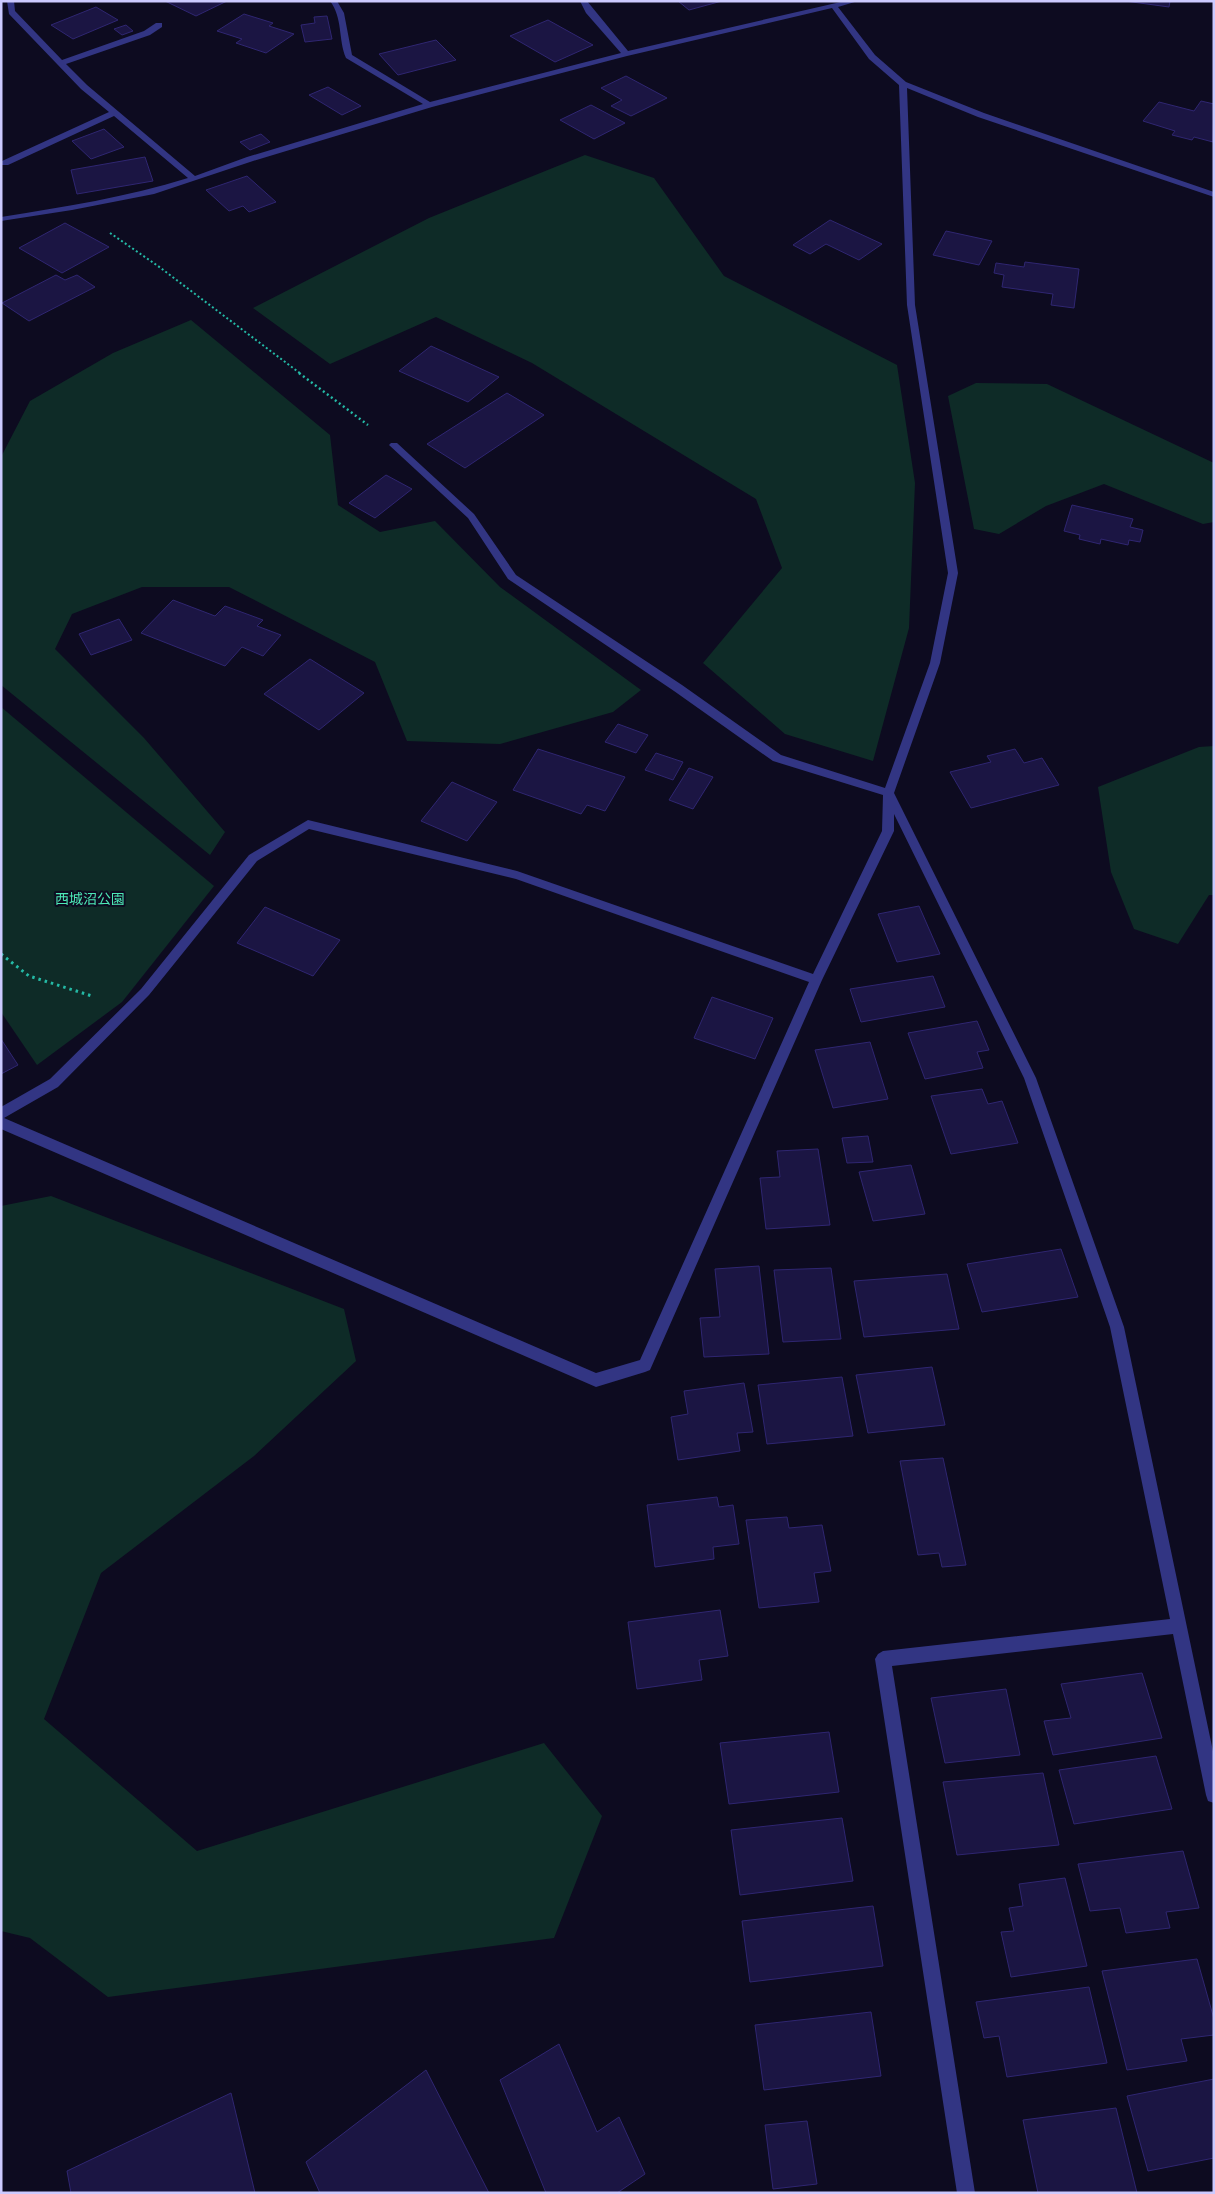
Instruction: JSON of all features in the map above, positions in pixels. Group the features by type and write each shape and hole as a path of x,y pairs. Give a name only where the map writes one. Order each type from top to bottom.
{"street":[{"path":"10,1 12,12 84,87 194,179"},
{"path":"333,1 340,8 348,56 429,105"},
{"path":"584,1 589,11 626,54"},
{"path":"1,219 72,208 151,192 250,159 429,105 626,54 855,1"},
{"path":"834,6 872,57 902,84 981,115 1214,195"},
{"path":"61,63 147,33 159,25"},
{"path":"1,1123 596,1380 645,1365 816,980 888,831 889,793 935,663 953,573 911,305 902,84"},
{"path":"5,163 115,112"},
{"path":"394,445 471,516 512,577 678,688 777,758 889,793 1030,1078 1117,1327 1214,1795"},
{"path":"1,1114 54,1083 151,984 253,858 308,824 517,875 816,980"},
{"path":"966,2193 883,1659 1178,1626"}],"path":[{"path":"72,208 158,266 394,445"},
{"path":"1,954 29,976 129,1008"}],"green space":[{"path":"585,155 654,178 724,276 897,365 915,483 909,628 873,761 785,734 703,663 782,568 756,499 532,363 436,317 330,364 253,308 429,218"},
{"path":"191,320 330,435 338,505 380,532 435,521 500,587 641,690 613,712 500,744 407,741 375,662 229,587 142,587 72,614 55,649 144,738 225,832 210,855 1,685 1,457 30,401 113,353"},
{"path":"976,383 1047,384 1214,463 1214,522 1203,524 1104,484 1046,506 999,534 974,529 948,396"},
{"name":"西城沼公園","path":"1,707 214,886 122,1002 37,1065 1,1012"},
{"path":"1214,746 1214,895 1209,895 1178,944 1134,929 1111,872 1098,787 1199,747"},
{"path":"51,1196 344,1309 356,1361 254,1456 101,1573 44,1719 197,1851 544,1743 602,1816 554,1938 108,1997 30,1938 1,1931 1,1206"}],"building":[{"path":"165,1 227,1 196,16"},
{"path":"678,1 722,1 689,10"},
{"path":"1125,1 1170,1 1169,7"},
{"path":"96,7 118,20 73,39 51,25"},
{"path":"244,14 273,23 269,26 294,34 266,53 236,43 242,39 217,31"},
{"path":"327,16 332,39 305,42 301,25 315,23 314,17"},
{"path":"548,20 593,45 555,62 510,36"},
{"path":"126,25 133,31 122,35 114,29"},
{"path":"436,40 456,60 398,75 379,54"},
{"path":"626,76 667,98 631,116 611,106 622,100 601,88"},
{"path":"328,87 361,106 342,115 309,95"},
{"path":"1201,101 1214,104 1213,142 1194,137 1192,140 1172,135 1175,131 1143,121 1159,102 1194,111"},
{"path":"591,105 625,123 594,139 560,120"},
{"path":"104,129 124,147 91,159 72,141"},
{"path":"261,134 270,142 250,150 240,142"},
{"path":"145,157 153,181 77,194 71,170"},
{"path":"247,176 276,202 249,212 243,206 229,211 206,190"},
{"path":"830,220 882,244 859,260 826,244 810,254 793,245"},
{"path":"65,223 109,247 62,273 19,248"},
{"path":"946,231 992,241 979,265 933,255"},
{"path":"1025,262 1079,269 1074,308 1051,305 1053,294 1002,287 1004,275 994,273 996,263 1024,267"},
{"path":"56,275 65,280 77,275 95,287 29,321 2,303"},
{"path":"431,346 499,377 468,402 399,371"},
{"path":"507,393 544,415 465,468 427,444"},
{"path":"386,475 412,489 375,518 349,503"},
{"path":"1072,505 1133,519 1130,527 1143,530 1140,542 1129,540 1128,545 1101,539 1100,544 1079,539 1080,535 1064,531"},
{"path":"173,600 215,616 225,606 263,620 257,626 281,635 263,656 242,647 225,666 141,633"},
{"path":"119,619 132,640 91,655 79,634"},
{"path":"310,659 364,693 319,730 264,694"},
{"path":"618,724 648,735 636,753 605,742"},
{"path":"538,749 625,777 605,811 587,805 581,814 513,790"},
{"path":"1015,749 1024,763 1042,758 1059,785 971,808 950,772 991,762 987,756"},
{"path":"656,753 683,762 673,780 645,770"},
{"path":"689,768 713,777 693,809 669,800"},
{"path":"452,782 497,802 467,841 421,821"},
{"path":"919,906 940,954 897,962 878,914"},
{"path":"265,907 340,940 313,976 237,943"},
{"path":"933,976 945,1007 861,1022 850,989"},
{"path":"712,997 773,1018 755,1059 694,1038"},
{"path":"977,1021 989,1050 977,1052 983,1068 925,1079 908,1033"},
{"path":"1,1039 18,1065 1,1074"},
{"path":"870,1042 888,1099 833,1108 815,1050"},
{"path":"982,1089 988,1104 1002,1101 1018,1143 951,1154 931,1096"},
{"path":"868,1136 873,1162 847,1163 842,1138"},
{"path":"818,1149 830,1225 766,1229 760,1178 780,1177 777,1151"},
{"path":"911,1165 925,1214 873,1221 859,1172"},
{"path":"1061,1249 1078,1297 982,1312 967,1264"},
{"path":"759,1266 769,1354 704,1357 700,1318 720,1317 715,1269"},
{"path":"831,1268 841,1339 783,1342 774,1270"},
{"path":"947,1274 959,1329 864,1337 854,1281"},
{"path":"932,1367 945,1425 868,1433 856,1375"},
{"path":"842,1377 853,1436 767,1444 758,1385"},
{"path":"744,1383 753,1432 737,1433 740,1451 678,1460 671,1417 688,1414 684,1391"},
{"path":"943,1458 966,1565 942,1567 939,1553 918,1555 900,1461"},
{"path":"717,1497 719,1507 733,1505 739,1544 713,1547 714,1559 655,1567 647,1505"},
{"path":"787,1517 789,1528 822,1525 831,1571 814,1573 819,1602 759,1608 746,1520"},
{"path":"720,1610 728,1656 699,1660 702,1680 637,1689 628,1622"},
{"path":"1142,1673 1162,1738 1053,1755 1044,1721 1071,1718 1061,1684"},
{"path":"1006,1689 1020,1755 945,1763 931,1698"},
{"path":"829,1732 839,1792 729,1804 720,1743"},
{"path":"1156,1756 1172,1809 1074,1824 1059,1770"},
{"path":"1043,1773 1059,1845 957,1855 943,1782"},
{"path":"842,1818 853,1881 740,1895 731,1830"},
{"path":"1183,1851 1199,1908 1166,1912 1170,1928 1126,1933 1120,1908 1090,1911 1078,1864"},
{"path":"1065,1878 1087,1966 1011,1977 1001,1932 1014,1931 1009,1908 1023,1906 1019,1884"},
{"path":"873,1906 883,1966 750,1982 742,1921"},
{"path":"1197,1959 1214,2019 1214,2035 1181,2039 1187,2061 1127,2070 1102,1971"},
{"path":"1089,1987 1107,2063 1007,2077 999,2036 984,2038 976,2002"},
{"path":"871,2012 881,2076 764,2090 755,2025"},
{"path":"559,2044 597,2132 619,2117 645,2174 617,2193 546,2193 500,2080"},
{"path":"426,2070 489,2193 320,2193 306,2162"},
{"path":"1214,2079 1214,2158 1148,2171 1127,2096"},
{"path":"231,2093 255,2193 71,2193 67,2171"},
{"path":"1116,2108 1137,2193 1038,2193 1023,2120"},
{"path":"807,2121 817,2184 773,2189 765,2125"}]}
